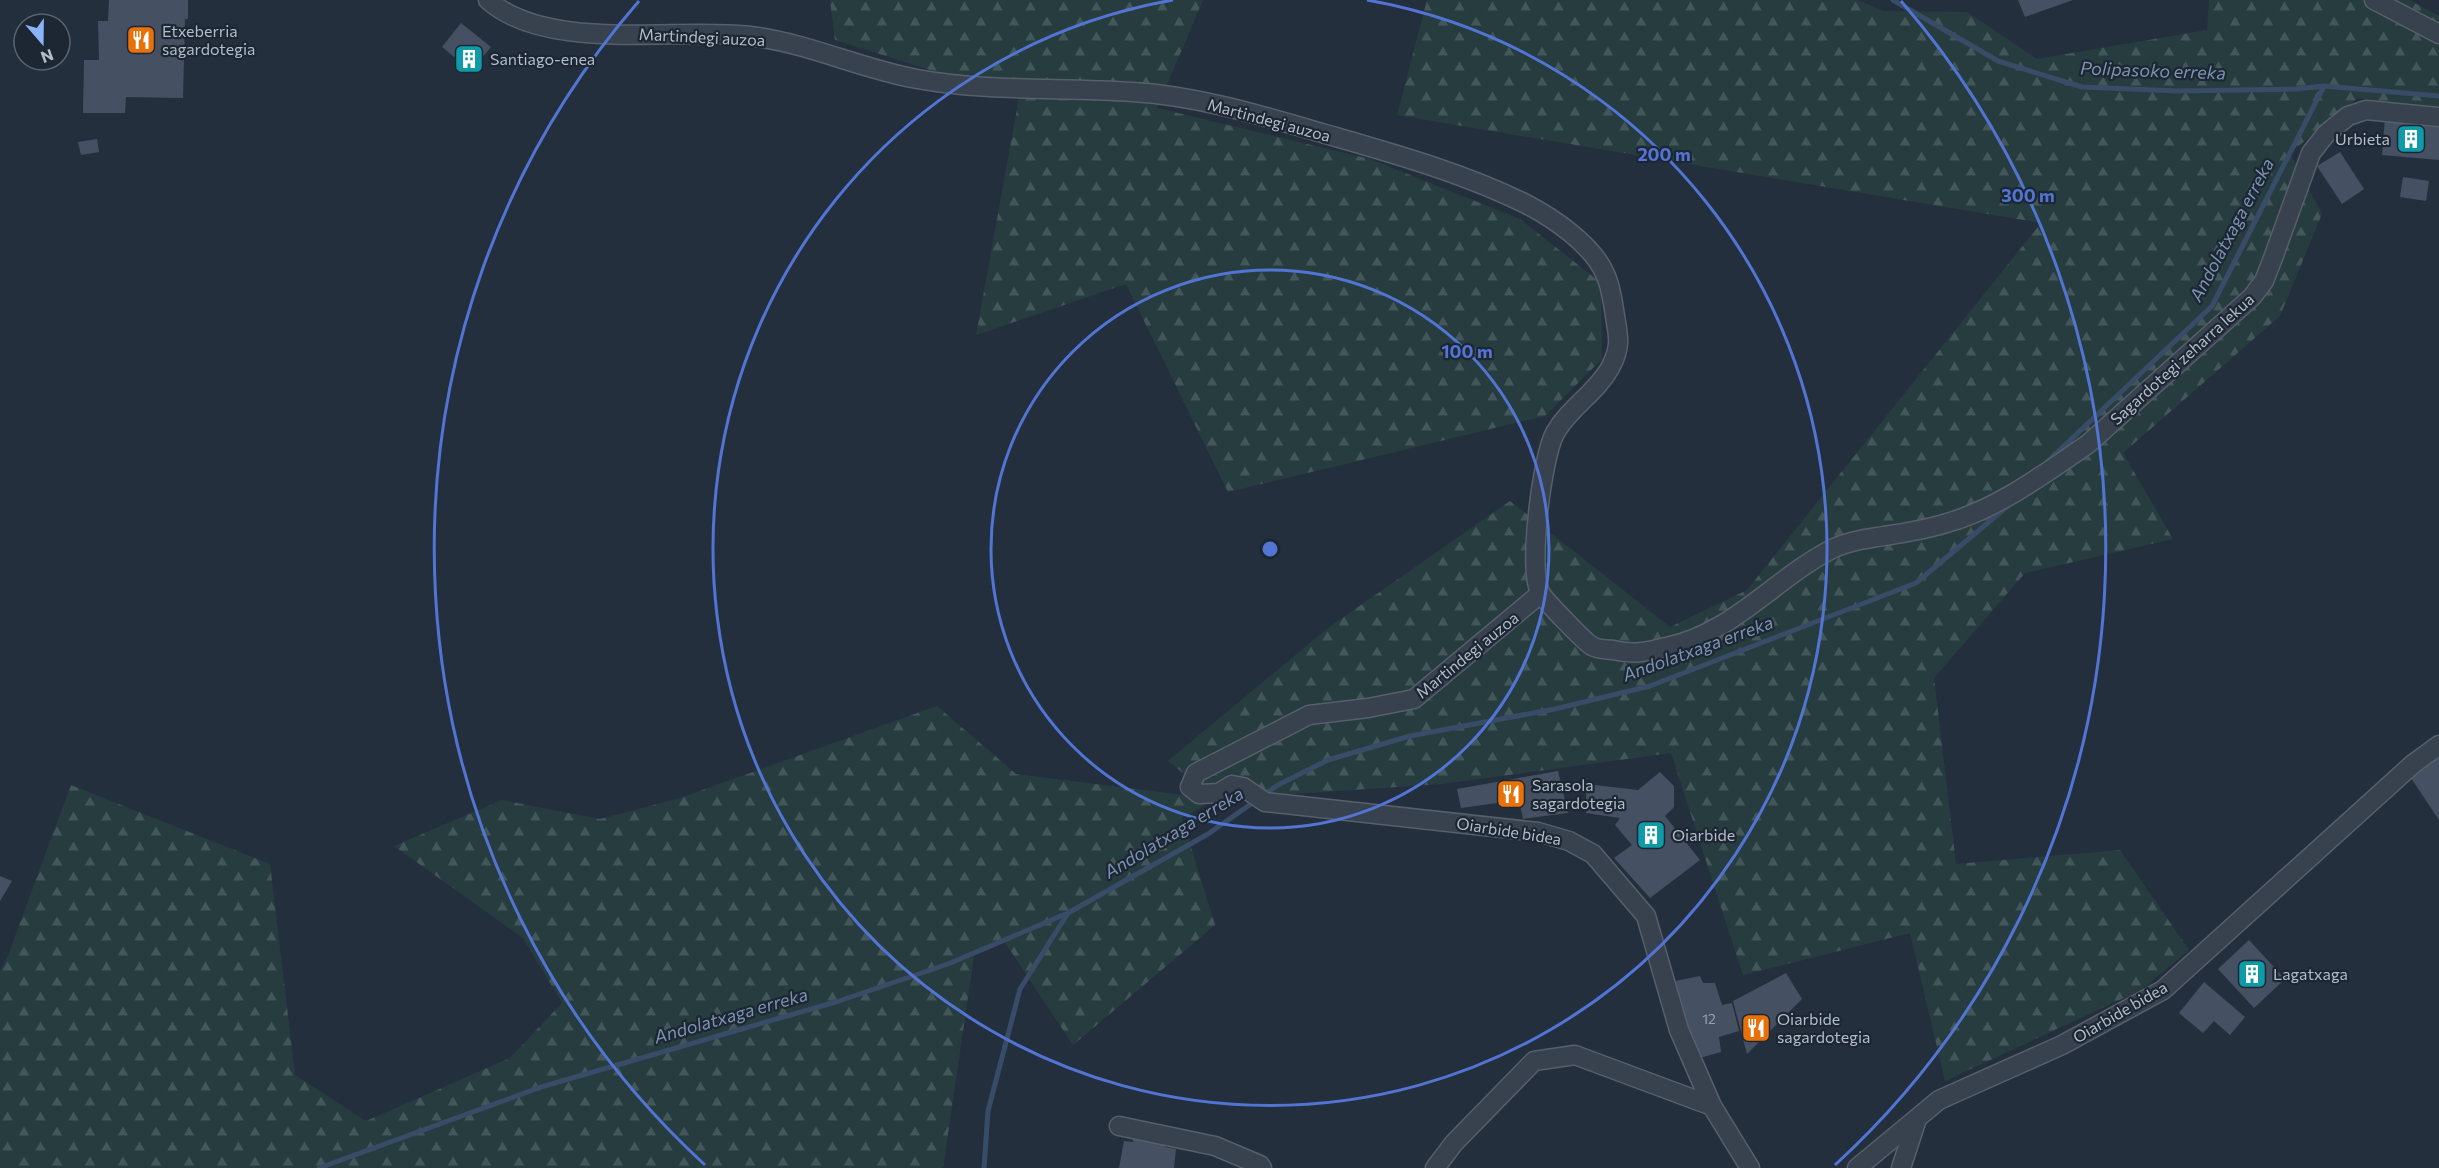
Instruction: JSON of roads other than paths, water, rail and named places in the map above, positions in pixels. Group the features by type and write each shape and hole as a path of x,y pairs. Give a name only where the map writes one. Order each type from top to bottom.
{"street":[{"name":"Martindegi auzoa","path":"488,0 495,7 533,25 579,32 746,35 798,44 914,79 957,84 1137,92 1224,105 1463,176 1530,207 1579,239 1605,271 1615,311 1619,349 1606,375 1569,413 1553,436 1545,459 1534,569 1540,594 1414,699 1368,708 1309,715 1196,773 1190,787 1198,794 1219,793 1232,785 1243,787 1249,792"},
{"path":"2374,0 2439,34"},
{"name":"Sagardotegi zeharra lekua","path":"1540,594 1592,646 1633,654 1683,644 1708,634 1735,618 1801,568 1836,546 1861,539 1888,536 1949,523 1986,508 2036,480 2088,444 2239,311 2264,281 2311,153 2326,134 2348,116 2366,110 2439,117"},
{"name":"Oiarbide bidea","path":"1857,1168 1917,1119 1924,1110 1939,1100 2062,1045 2163,990 2413,764 2439,745"},
{"name":"Oiarbide bidea","path":"1249,792 1265,802 1538,832 1569,840 1593,854 1646,916 1679,1030 1712,1106 1750,1168"},
{"path":"1435,1168 1454,1143 1534,1061 1575,1055 1712,1106"},
{"path":"1901,1168 1917,1119"},
{"path":"1119,1126 1215,1146 1260,1165 1262,1168"}],"waterway":[{"name":"Polipasoko erreka","path":"1893,0 1998,61 2082,87 2178,91 2296,89 2324,86 2439,96"},
{"name":"Andolatxaga erreka","path":"2046,463 2212,306 2324,86"},
{"name":"Andolatxaga erreka","path":"319,1168 541,1087 839,1001 948,964 1068,913 1208,834 1278,785 1328,760 1410,736 1555,709 1650,686 1916,583 2009,505"},
{"path":"984,1168 988,1111 1020,989 1068,913"}],"place":[{"name":"Etxeberria sagardotegia","path":"141,40"},
{"name":"Santiago-enea","path":"469,59"},
{"name":"Urbieta","path":"2411,139"},
{"name":"Sarasola sagardotegia","path":"1511,794"},
{"name":"Oiarbide","path":"1651,835"},
{"name":"Lagatxaga","path":"2252,974"},
{"name":"Oiarbide sagardotegia","path":"1756,1028"}]}
